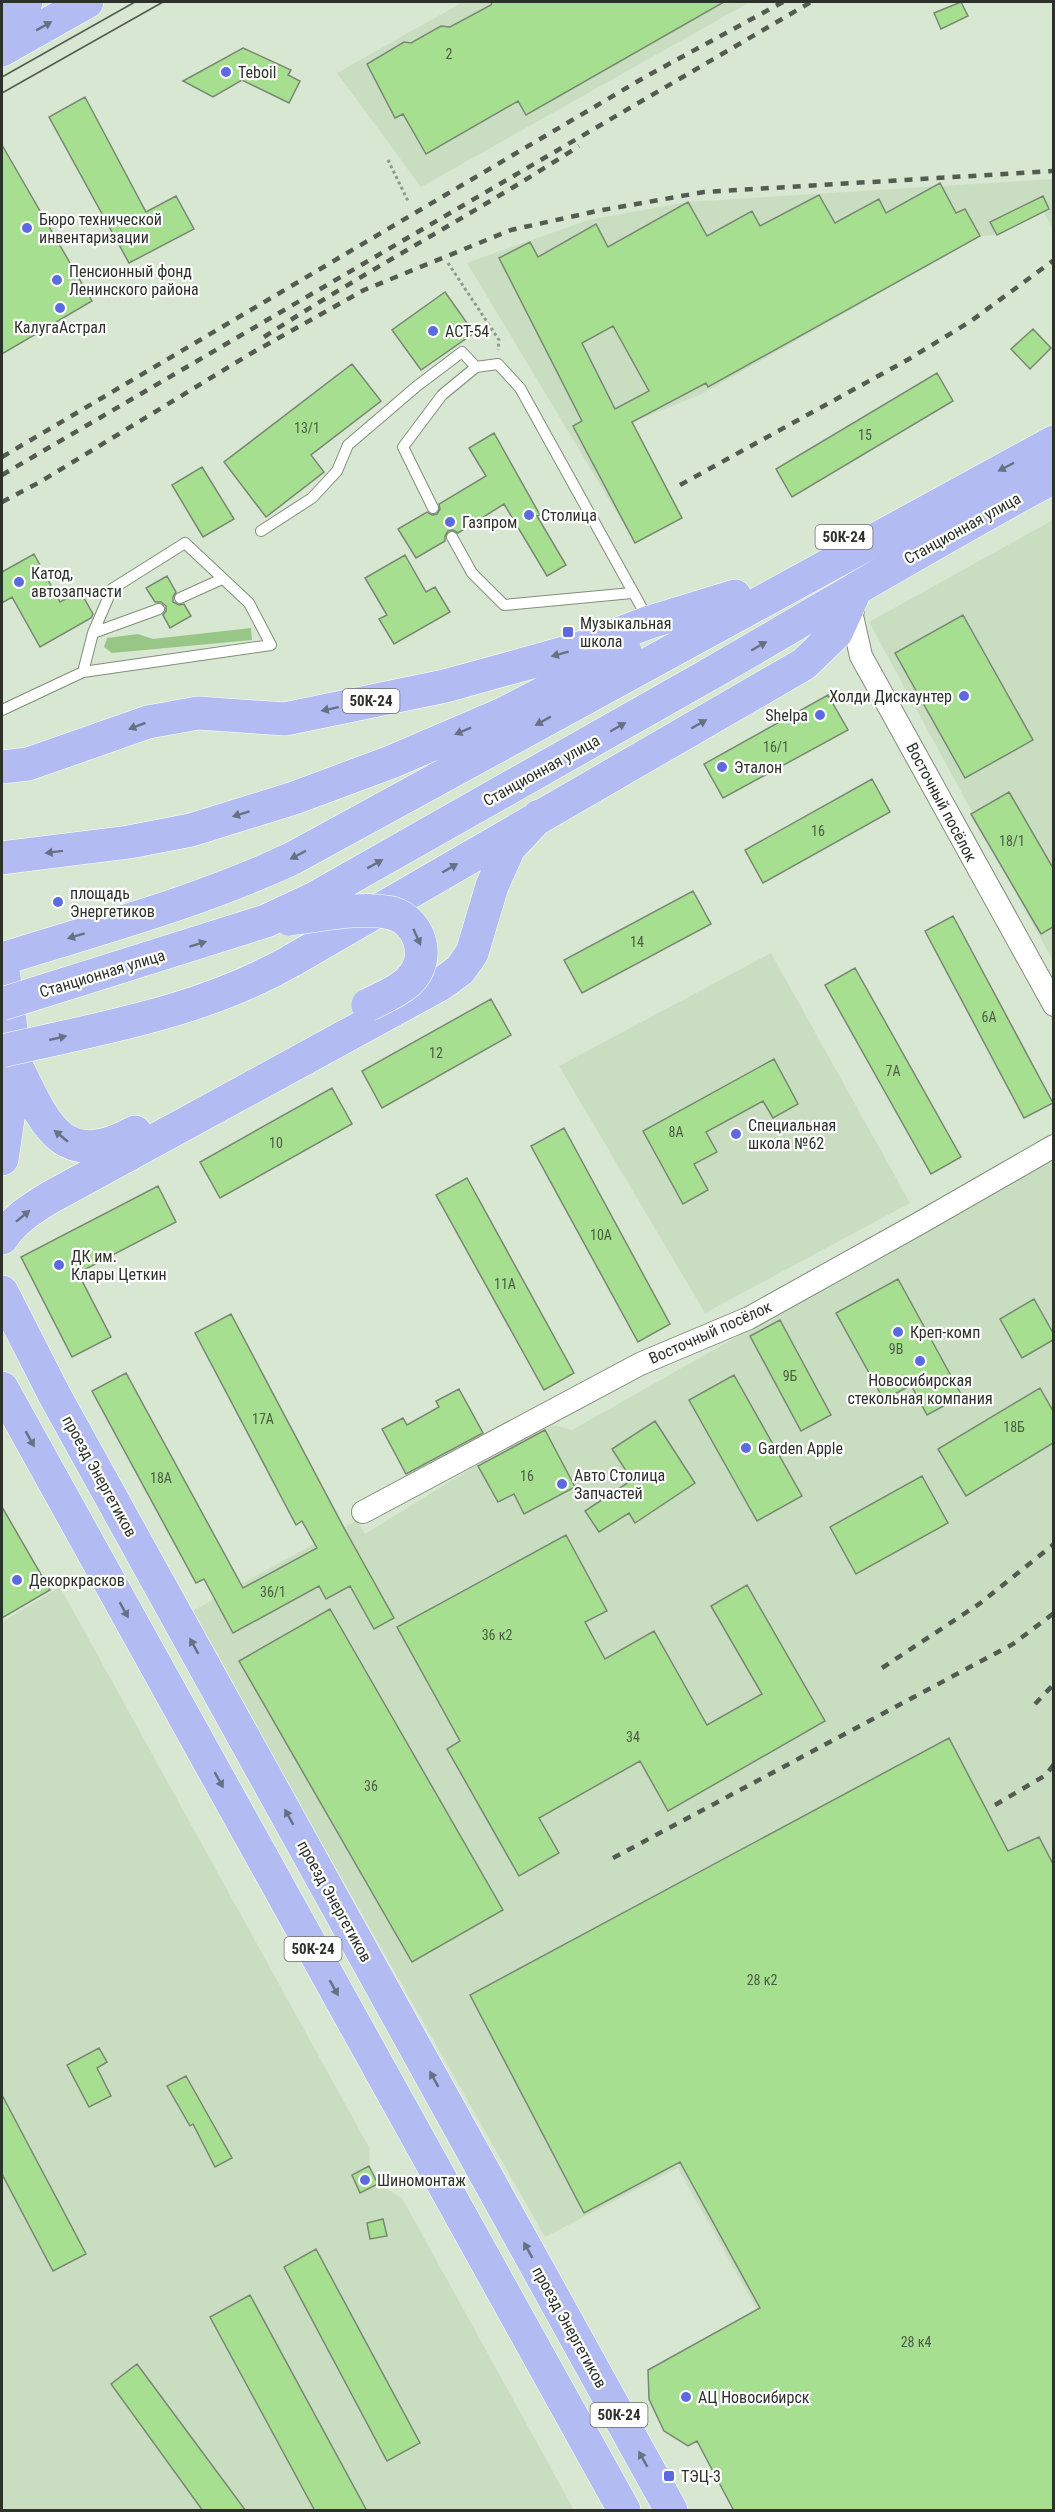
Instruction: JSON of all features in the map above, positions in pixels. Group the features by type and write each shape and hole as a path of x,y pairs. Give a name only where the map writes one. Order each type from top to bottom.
{"main road":[{"path":"2,16 26,2"},
{"path":"2,24 43,2"},
{"path":"2,50 87,2"},
{"name":"Станционная улица","path":"2,975 249,879 293,858 1053,442"},
{"name":"Станционная улица","path":"2,975 266,921 313,899 855,591 907,558 1053,477"},
{"path":"959,492 976,520"},
{"name":"50К-24","path":"2,767 28,764 148,722 198,713 285,719 445,686 575,651 650,622 735,596 895,511 959,492"},
{"path":"9,1058 190,1006 263,977 804,664 836,633 855,591"},
{"path":"2,858 106,845 190,830 294,798 391,762 503,714 735,596"},
{"path":"2,1238 26,1212 49,1198 441,984 460,970 472,953 492,886 509,848 539,816"},
{"path":"9,1058 36,1105 60,1138 75,1146 92,1148 115,1143 368,1005 409,981 419,966 422,947 416,931 404,918 387,912 367,911 266,921"},
{"path":"2,975 9,1058 2,1159"},
{"name":"проезд Энергетиков","path":"2,1292 55,1396 671,2511"},
{"name":"50К-24","path":"2,1388 624,2511"}],"street":[{"name":"Восточный посёлок","path":"855,591 852,616 861,656 1053,1005"},
{"name":"Восточный посёлок","path":"363,1512 640,1364 748,1318 1053,1146"}],"lane":[{"path":"261,531 312,498 337,471 348,446 417,386 462,352 476,367"},
{"path":"433,508 403,447 442,395 476,367 498,364 520,388 650,622"},
{"path":"452,537 472,573 504,605 632,592"},
{"path":"2,710 83,672 271,645 249,603 185,543 112,589 93,633 83,672"},
{"path":"180,598 222,579"},
{"path":"93,633 159,609"}],"path":[{"path":"388,160 409,203"},
{"path":"448,262 499,340 498,364"}],"shaded area":[{"path":"463,2 750,2 421,187 337,73"},
{"path":"1053,179 1053,231 1044,212 997,235 980,236 702,394 632,422 682,518 635,543 467,263 588,220 688,202"},
{"path":"1053,520 1053,961 869,622"},
{"name":"Специальная школа №62","path":"771,953 910,1203 705,1313 559,1066"},
{"path":"1053,1158 1053,2510 868,2510 678,2168 545,2237 191,1612 357,1520 365,1534 475,1466 553,1425 572,1430"},
{"path":"60,1587 370,2149 369,2167 378,2184 402,2198 574,2510 2,2510 2,1622"}],"green space":[{"path":"251,628 252,640 112,653 104,647 107,638 138,634 153,639"}],"building":[{"path":"492,2 724,2 526,115 518,101 426,154 403,114 395,118 367,64 404,42 411,43 441,26 450,27 491,5"},
{"path":"961,2 968,16 941,29 934,13"},
{"path":"243,48 291,70 288,75 300,81 289,103 242,80 213,97 183,81"},
{"path":"85,97 146,212 176,196 194,229 129,263 49,117"},
{"path":"2,145 92,301 2,354"},
{"path":"940,183 956,213 965,209 980,236 708,387 706,383 632,422 682,518 635,543 573,426 582,421 499,258 530,242 538,257 596,224 608,247 688,202 707,236 752,211 760,226 819,195 835,223 879,199 886,213","holes":["613,326 649,391 615,409 582,343"]},
{"path":"1043,196 1049,209 997,235 990,222"},
{"name":"АСТ-54","path":"445,292 474,333 421,370 392,330"},
{"path":"1033,329 1051,348 1030,369 1011,349"},
{"path":"352,364 381,401 311,455 324,472 266,517 224,462"},
{"path":"937,373 953,401 792,497 776,469"},
{"path":"494,433 540,515 537,516 566,565 547,576 504,504 458,533 453,530 448,531 445,541 416,558 398,529 427,512 432,515 437,514 440,509 439,504 486,476 469,448"},
{"path":"202,467 234,519 203,537 172,485"},
{"path":"34,554 60,602 80,591 93,614 91,618 40,647 12,597 2,603 2,572"},
{"path":"405,555 426,592 435,587 450,612 394,644 379,619 387,615 365,578"},
{"path":"167,576 176,592 173,602 179,605 184,604 191,616 170,628 163,615 166,606 161,602 155,602 146,588"},
{"name":"Холди Дискаунтер","path":"963,615 1033,740 965,778 895,653"},
{"path":"828,695 848,730 723,798 704,764"},
{"path":"872,779 890,812 763,883 745,850"},
{"path":"1009,792 1053,868 1053,927 1041,934 971,814"},
{"path":"693,891 711,924 582,993 564,960"},
{"path":"953,916 1053,1103 1024,1118 925,931"},
{"path":"855,968 961,1157 931,1174 825,985"},
{"path":"491,999 511,1035 382,1108 362,1071"},
{"path":"774,1059 798,1104 773,1118 763,1101 706,1132 717,1152 694,1164 708,1190 683,1204 643,1131"},
{"path":"332,1088 352,1124 220,1198 200,1162"},
{"path":"564,1128 670,1324 638,1342 531,1146"},
{"path":"467,1178 574,1373 544,1390 436,1195"},
{"name":"ДК им. Клары Цеткин","path":"158,1186 176,1222 78,1273 111,1337 72,1357 21,1257"},
{"path":"898,1279 962,1396 927,1415 911,1385 884,1400 836,1313"},
{"path":"1034,1299 1053,1333 1053,1340 1022,1358 1000,1319"},
{"path":"231,1314 394,1618 374,1629 350,1586 326,1599 319,1586 233,1633 204,1579 196,1583 92,1391 126,1373 243,1588 317,1548 302,1521 296,1525 195,1333"},
{"path":"780,1320 831,1415 801,1431 750,1336"},
{"name":"Garden Apple","path":"734,1375 802,1496 757,1521 689,1400"},
{"path":"1040,1388 1053,1411 1053,1443 966,1496 938,1449"},
{"path":"459,1389 483,1433 406,1474 382,1429 403,1418 407,1425 439,1407 436,1401"},
{"path":"655,1421 695,1483 635,1523 629,1513 599,1532 585,1511 632,1480 612,1449"},
{"path":"545,1430 575,1487 524,1514 514,1494 498,1502 478,1466"},
{"path":"922,1476 948,1523 856,1574 830,1527"},
{"path":"2,1507 50,1590 2,1618"},
{"path":"566,1535 607,1611 585,1622 605,1659 654,1631 707,1725 762,1694 711,1606 747,1585 825,1721 668,1811 640,1761 539,1818 559,1853 519,1876 447,1749 460,1741 397,1627"},
{"path":"330,1609 503,1910 412,1962 239,1661"},
{"path":"949,1738 1008,1851 1039,1837 1053,1864 1053,2511 734,2511 697,2441 688,2446 664,2431 649,2399 648,2370 760,2308 680,2162 584,2213 470,1995"},
{"path":"99,2048 107,2062 97,2068 111,2096 89,2107 67,2065"},
{"path":"186,2076 232,2158 215,2167 193,2124 190,2126 167,2086"},
{"path":"2,2095 86,2254 53,2271 2,2174"},
{"name":"Шиномонтаж","path":"369,2166 378,2184 360,2193 352,2175"},
{"path":"383,2219 387,2236 370,2239 367,2223"},
{"path":"316,2249 420,2443 387,2461 284,2267"},
{"path":"250,2295 367,2511 315,2511 210,2317"},
{"path":"137,2364 246,2511 203,2511 111,2384"}],"tram line":[{"path":"2,77 135,2"},
{"path":"2,93 163,2"}],"railway":[{"path":"2,457 645,77 783,2"},
{"path":"2,475 811,2"},
{"path":"264,337 579,146"},
{"path":"2,502 40,482 250,354 364,290 511,230 597,211 704,192 1054,171"},
{"path":"680,485 909,359 971,321 1054,260"},
{"path":"882,1668 979,1604 1054,1544"},
{"path":"613,1858 1013,1644 1054,1613"},
{"path":"1035,1704 1054,1684"},
{"path":"995,1805 1046,1775 1054,1764"}],"place":[{"name":"Teboil","path":"226,72"},
{"name":"Бюро технической инвентаризации","path":"27,228"},
{"name":"Пенсионный фонд Ленинского района","path":"57,280"},
{"name":"КалугаАстрал","path":"60,308"},
{"name":"АСТ-54","path":"433,331"},
{"name":"Столица","path":"529,515"},
{"name":"Газпром","path":"450,522"},
{"name":"Катод, автозапчасти","path":"19,582"},
{"name":"Музыкальная школа","path":"568,632"},
{"name":"Холди Дискаунтер","path":"964,696"},
{"name":"Shelpa","path":"820,715"},
{"name":"Эталон","path":"722,767"},
{"name":"площадь Энергетиков","path":"58,902"},
{"name":"Специальная школа №62","path":"736,1134"},
{"name":"ДК им. Клары Цеткин","path":"59,1265"},
{"name":"Креп-комп","path":"898,1332"},
{"name":"Новосибирская стекольная компания","path":"920,1361"},
{"name":"Garden Apple","path":"746,1448"},
{"name":"Авто Столица Запчастей","path":"562,1484"},
{"name":"Декоркрасков","path":"17,1580"},
{"name":"Шиномонтаж","path":"365,2180"},
{"name":"АЦ Новосибирск","path":"686,2397"},
{"name":"ТЭЦ-3","path":"669,2476"}]}
